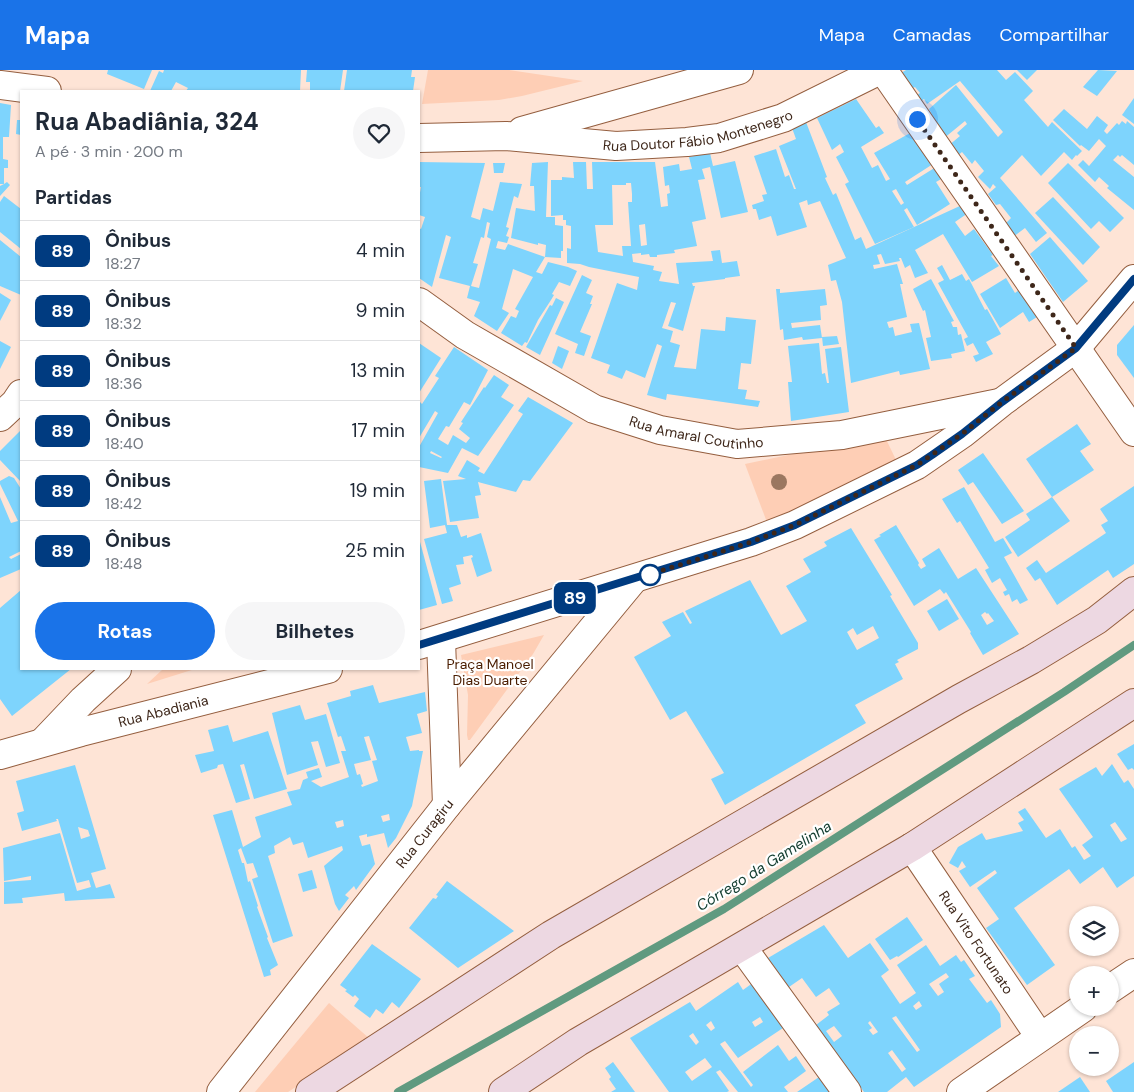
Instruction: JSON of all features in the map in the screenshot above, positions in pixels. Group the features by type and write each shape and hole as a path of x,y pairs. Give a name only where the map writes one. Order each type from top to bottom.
{"main road":[{"path":"310,1092 551,936 951,704 1031,660 1097,620 1134,591"},
{"path":"503,1092 578,1042 912,847 1134,703"}],"street":[{"name":"Rua Doutor Fábio Montenegro","path":"506,136 739,70"},
{"name":"Rua Doutor Fábio Montenegro","path":"420,138 506,136 616,146 687,142 719,138 782,118 882,70"},
{"path":"882,70 1134,432"},
{"path":"666,71 695,83"},
{"path":"0,85 38,90"},
{"path":"447,805 430,642 751,542 795,525 917,465 962,434 1076,348 1134,279"},
{"name":"Rua Amaral Coutinho","path":"420,303 465,335 594,408 660,430 738,444 842,435 1002,402"},
{"path":"0,417 16,404 20,396"},
{"name":"Rua Curagiru","path":"221,1092 447,805 633,580"},
{"path":"43,742 83,700 116,670"},
{"name":"Rua Abadiania","path":"0,755 43,742 324,670"},
{"name":"Rua Vito Fortunato","path":"912,847 1040,1037"},
{"path":"742,947 847,1092"},
{"path":"1119,983 1134,973"},
{"path":"961,1092 1071,1016"}],"green space":[{"path":"428,70 509,70 583,81 499,100 422,104"},
{"path":"884,435 897,462 768,525 745,464"},
{"name":"Praça Manoel Dias Duarte","path":"544,635 533,654 470,740 468,740 468,695 461,655"},
{"path":"162,670 192,670 147,684"},
{"path":"329,1003 370,1039 288,1092 255,1092"}],"building":[{"path":"108,70 152,70 144,89 107,74"},
{"path":"164,70 301,70 300,90 187,90 188,88 176,82 172,90 150,90 159,71 163,73"},
{"path":"307,70 343,70 340,90 310,90 310,82 306,82"},
{"path":"347,70 412,70 411,77 415,77 413,90 344,90"},
{"path":"906,70 997,70 1006,80 1015,72 1033,91 1024,100 1048,127 1052,122 1082,151 1072,160 1064,152 1041,176 1022,155 1000,178 1047,233 1036,242 1025,228 1013,237 1004,225 1011,218 1000,204 996,205 988,194 996,187 993,184 990,189 978,177 984,171 975,160 972,164 962,152 956,157 948,146 960,136 957,133 967,124 965,121 943,139 933,125 936,122 929,109 956,85 998,137 1003,132 960,81 927,104 924,99 921,101 917,95 920,93 915,87 909,90 898,75"},
{"path":"1017,70 1037,70 1027,80"},
{"path":"1098,70 1117,71 1097,96 1083,87"},
{"path":"1134,98 1134,124 1122,115"},
{"path":"856,99 876,128 879,126 884,133 861,147 872,168 878,165 886,181 890,179 874,153 912,132 933,164 905,182 907,185 936,167 943,178 936,182 950,204 917,225 907,208 904,210 914,227 875,244 845,184 849,182 836,157 844,152 840,144 832,150 817,118","holes":["896,189 904,203 901,205 892,191"]},
{"path":"0,103 11,105 9,137 3,137 3,159 8,160 8,168 4,168 4,184 0,184"},
{"path":"1064,109 1087,129 1097,116 1108,125 1104,131 1107,134 1117,123 1119,125 1122,121 1126,124 1127,121 1134,127 1134,165 1122,155 1120,157 1118,155 1113,160 1134,177 1134,210 1107,188 1109,186 1099,177 1095,182 1078,165 1083,160 1089,166 1106,146 1099,139 1089,151 1080,146 1053,120"},
{"path":"17,120 20,120 20,135 16,134"},
{"path":"806,122 827,177 825,178 833,195 836,193 855,240 861,237 866,249 962,205 968,213 955,222 965,236 974,229 999,266 972,282 943,234 915,250 928,273 915,278 910,265 905,268 901,258 899,258 900,261 885,264 881,254 877,255 880,264 873,265 874,269 897,264 903,284 900,284 907,317 887,322 889,328 893,327 895,336 912,332 910,324 919,323 930,369 900,375 899,371 851,383 842,302 836,280 831,281 828,265 846,258 820,201 808,205 807,200 799,203 807,227 777,236 771,216 759,220 756,209 753,209 752,205 764,201 762,195 767,194 754,156 776,149 785,177 789,175 794,189 796,189 779,146 796,139 792,128"},
{"path":"710,153 713,166 735,161 748,212 721,218 710,167 702,169 705,179 698,180 706,219 692,222 697,246 674,250 675,253 657,255 657,257 650,257 649,254 641,255 641,253 632,254 633,262 654,266 653,270 662,272 659,281 679,284 676,263 713,261 711,251 720,250 722,263 737,261 740,276 692,283 695,286 683,331 668,326 676,303 671,302 662,328 673,331 670,342 680,345 674,367 696,369 701,329 725,331 726,317 756,320 751,364 741,363 738,389 747,390 745,399 760,401 758,407 667,394 666,400 647,395 662,346 657,344 645,378 626,370 622,379 607,373 610,365 591,358 617,283 637,290 639,277 567,263 567,248 571,249 571,226 566,225 563,215 551,216 551,180 562,180 562,177 574,178 573,162 586,162 587,189 593,189 592,162 655,162 661,207 668,206 667,194 670,193 669,185 665,186 663,167 679,164 680,171 692,169 689,157","holes":["626,183 631,183 632,194 632,202 628,202 631,246 622,246 623,256 598,252 595,225 613,225 612,185 626,185","645,224 647,245 641,246 639,225"]},
{"path":"420,162 485,163 471,217 480,220 483,208 493,211 500,182 522,184 518,198 514,196 506,227 509,228 506,236 509,237 507,243 498,241 496,248 505,250 508,244 545,257 536,272 542,274 548,262 577,271 570,286 559,282 552,294 554,295 538,320 527,343 525,342 522,346 501,333 511,316 516,318 519,311 515,309 533,277 513,269 502,309 509,313 497,331 474,316 480,302 467,298 470,286 439,278 451,237 446,235 432,287 420,279 420,228 425,217 420,215","holes":["487,222 490,223 487,237 491,239 479,288 471,286 478,264 473,263 481,237 484,238"]},
{"path":"548,162 546,217 555,217 555,225 563,226 563,251 561,251 561,258 545,257 546,245 538,243 538,245 511,238 516,208 535,211 534,186 530,186 532,163"},
{"path":"493,163 505,163 503,173 494,173"},
{"path":"1068,163 1124,218 1110,232 1099,221 1091,229 1048,183"},
{"path":"7,182 10,185 0,196 0,186"},
{"path":"4,196 20,208 20,248 0,232 0,202"},
{"path":"1053,197 1100,247 1083,265 1035,213"},
{"path":"1050,237 1088,281 1063,302 1030,254"},
{"path":"0,240 20,256 20,295 0,286"},
{"path":"942,265 950,280 962,274 966,281 969,279 985,310 987,309 1001,334 986,342 993,354 976,362 973,356 979,354 973,343 967,346 964,339 968,337 938,283 944,280 937,268"},
{"path":"582,275 592,280 586,293 593,296 590,304 592,304 580,332 591,336 584,356 575,353 578,344 555,334"},
{"path":"1006,278 1015,293 1019,290 1037,317 1029,322 1023,312 1000,328 980,294"},
{"path":"931,279 954,321 951,322 953,327 957,327 958,335 961,334 965,351 951,354 952,358 931,361 926,338 931,337 925,310 923,311 913,289"},
{"path":"776,289 780,289 780,293 825,289 827,305 820,306 821,320 791,323 792,328 820,325 822,338 803,340 802,337 784,340 783,329 780,330"},
{"path":"0,293 11,300 0,321"},
{"path":"556,298 564,302 540,355 526,347"},
{"path":"1134,325 1134,378 1117,355 1117,345"},
{"path":"837,336 839,344 823,346 822,337"},
{"path":"0,341 11,347 0,369"},
{"path":"819,343 822,374 825,373 827,383 829,383 825,349 841,347 849,412 791,421 788,382 792,382 788,346"},
{"path":"420,344 441,358 420,391"},
{"path":"558,346 569,351 562,369 552,363"},
{"path":"454,347 488,370 470,405 464,402 449,427 446,426 438,439 448,445 453,435 466,443 470,438 459,429 463,423 461,422 494,375 509,385 501,397 514,405 478,456 462,448 448,473 420,467 420,445 438,413 435,411 420,436 420,402 422,404 439,378 435,376","holes":["431,451 442,457 430,453"]},
{"path":"528,397 573,423 530,481 523,480 516,492 478,482 481,495 475,496 479,518 450,522 443,481 466,479 458,476 467,460 480,468 478,471 484,474 523,414 518,411"},
{"path":"1077,424 1091,444 1080,451 1094,470 1052,497 1026,459"},
{"path":"20,431 20,481 0,460 0,451"},
{"path":"983,453 1024,511 1002,524 973,482 968,485 958,470"},
{"path":"9,476 14,478 20,487 20,552 9,557 11,559 20,554 20,569 0,578 0,497 11,523 18,521 0,481"},
{"path":"441,479 447,525 457,525 461,537 467,535 467,538 481,533 492,571 477,577 471,558 473,557 472,555 463,557 464,564 456,565 461,584 449,588 453,601 442,604 424,539 447,533 445,525 430,528 424,481"},
{"path":"1134,486 1134,564 1113,578 1108,570 1057,605 1040,578 1035,581 1026,568 1037,560 1046,573 1106,533 1101,525 1108,521 1100,509"},
{"path":"964,487 995,542 1003,538 1012,553 1004,557 1028,600 1020,604 1017,599 1012,602 1009,594 1005,596 1003,592 1007,590 1000,578 992,583 985,570 989,568 960,521 957,523 942,499"},
{"path":"1052,497 1070,521 1018,557 1005,537 1030,520 1026,514"},
{"path":"896,525 921,569 926,566 922,559 939,548 958,579 976,568 1019,634 983,655 946,592 944,594 940,589 914,606 874,540 881,536 879,535","holes":["985,612 994,621 987,625 981,615"]},
{"path":"851,528 892,595 890,596 918,643 918,649 897,660 899,662 895,664 903,679 855,705 866,723 725,805 711,779 724,773 686,711 670,720 634,657 671,636 662,622 683,612 690,624 692,623 685,611 750,580 781,635 807,621 786,586 811,572 803,559 827,546 824,542","holes":["873,626 879,638 857,650 847,632 853,628 857,635"]},
{"path":"420,542 437,605 420,610"},
{"path":"20,591 20,670 70,670 12,716 0,699 0,608"},
{"path":"947,599 959,619 939,631 927,611"},
{"path":"373,685 379,703 425,692 427,711 417,714 422,733 406,737 410,751 423,751 412,806 396,838 388,848 384,833 367,837 367,834 359,836 362,846 370,844 375,864 356,890 354,886 345,895 349,898 339,911 335,904 324,866 343,850 342,846 308,858 303,842 293,845 290,837 274,846 275,853 268,856 293,936 273,943 252,879 258,877 253,863 247,864 241,848 238,850 242,863 244,863 248,882 250,881 267,938 278,965 270,970 271,975 264,977 213,815 232,810 243,847 261,837 255,817 292,805 287,792 300,789 303,780 308,778 306,772 319,768 322,777 311,781 321,787 349,777 341,751 346,751 341,736 338,737 327,703 351,696 350,691","holes":["369,736 377,760 372,761 378,781 362,787 360,774 357,775 354,764 371,760 364,737","389,814 390,820 383,822 381,816","343,820 344,826 337,828 335,822"]},
{"path":"300,705 305,720 326,714 340,763 326,767 318,741 311,742 318,765 287,775 272,713"},
{"path":"228,725 233,742 268,731 287,789 254,799 244,764 240,765 250,799 236,803 223,764 201,773 195,755 214,751 208,730"},
{"path":"1134,744 1134,770 1132,768 1128,770 1117,754"},
{"path":"1112,764 1124,783 1128,780 1134,789 1134,876 1117,888 1103,867 1080,884 1069,869 1014,908 1055,965 1027,985 986,928 999,919 977,888 997,873 995,870 970,887 959,871 966,867 962,861 958,868 949,863 958,847 982,833 986,840 1023,831 1018,823 1024,820 1018,812 1025,808 1046,838 1060,829 1072,848 1075,846 1084,860 1091,856 1082,845 1093,837 1059,789 1096,767 1102,776","holes":["1115,822 1127,839 1121,842 1110,825"]},
{"path":"75,765 106,869 91,873 96,888 110,884 115,898 65,901 64,893 22,898 23,903 4,904 4,882 31,880 31,876 4,881 3,848 60,833 77,891 91,887 89,880 77,883 58,819 56,819 57,821 22,831 17,813 24,811 16,781","holes":["78,827 88,830 90,836 81,839"]},
{"path":"312,870 317,888 303,892 298,874"},
{"path":"447,881 514,931 458,968 409,928 433,898 436,899 438,896 436,895"},
{"path":"907,917 923,940 898,957 890,960 875,939"},
{"path":"824,925 848,958 870,943 889,970 881,976 900,1004 916,993 897,965 926,945 940,966 956,955 961,962 964,960 975,976 969,979 987,1003 991,1000 1000,1014 1001,1027 914,1087 906,1077 887,1092 864,1092 816,1025 829,1015 827,1012 840,1004 829,988 816,997 802,978 789,987 768,958","holes":["946,973 949,977 939,984 944,992 938,996 929,984","919,1001 922,1006 916,1010 913,1006","896,1016 920,1050 917,1052 892,1018","870,1021 878,1032 873,1035 869,1030 872,1028 868,1023","834,1026 842,1036 834,1042 826,1031","892,1050 906,1069 902,1072 888,1053"]},
{"path":"372,944 421,979 399,1008 392,1002 383,1014 376,1009 370,1018 354,1006 359,999 355,995 353,997 340,985"},
{"path":"738,982 743,990 754,982 786,1026 738,1058 725,1041 720,1044 751,1087 753,1085 743,1072 778,1045 789,1061 796,1056 806,1071 784,1087 788,1092 738,1092 720,1070 716,1072 729,1091 727,1092 669,1092 630,1038 690,1002 696,1011","holes":["760,1017 763,1022 755,1027 752,1022","711,1021 715,1028 711,1031 706,1025","693,1033 699,1042 696,1045 689,1036","705,1058 712,1067 692,1081 685,1072"]},
{"path":"613,1062 635,1092 611,1092 616,1089 609,1079 611,1077 605,1068"},
{"path":"1134,1062 1134,1092 1113,1092 1106,1081 1113,1076 1119,1076 1119,1072"},
{"path":"822,1075 826,1081 824,1084 830,1092 797,1092"},
{"path":"1080,1077 1090,1092 1058,1092"}],"waterway":[{"name":"Córrego da Gamelinha","path":"398,1092 724,909 1064,692 1134,645"}],"bus line":[{"name":"89","path":"420,645 441,640 751,542 795,525 917,465 962,434 1076,348 1134,279"}],"route":[{"path":"650,575 648,575 751,542 795,525 917,465 962,434 1076,348 917,119"}]}
